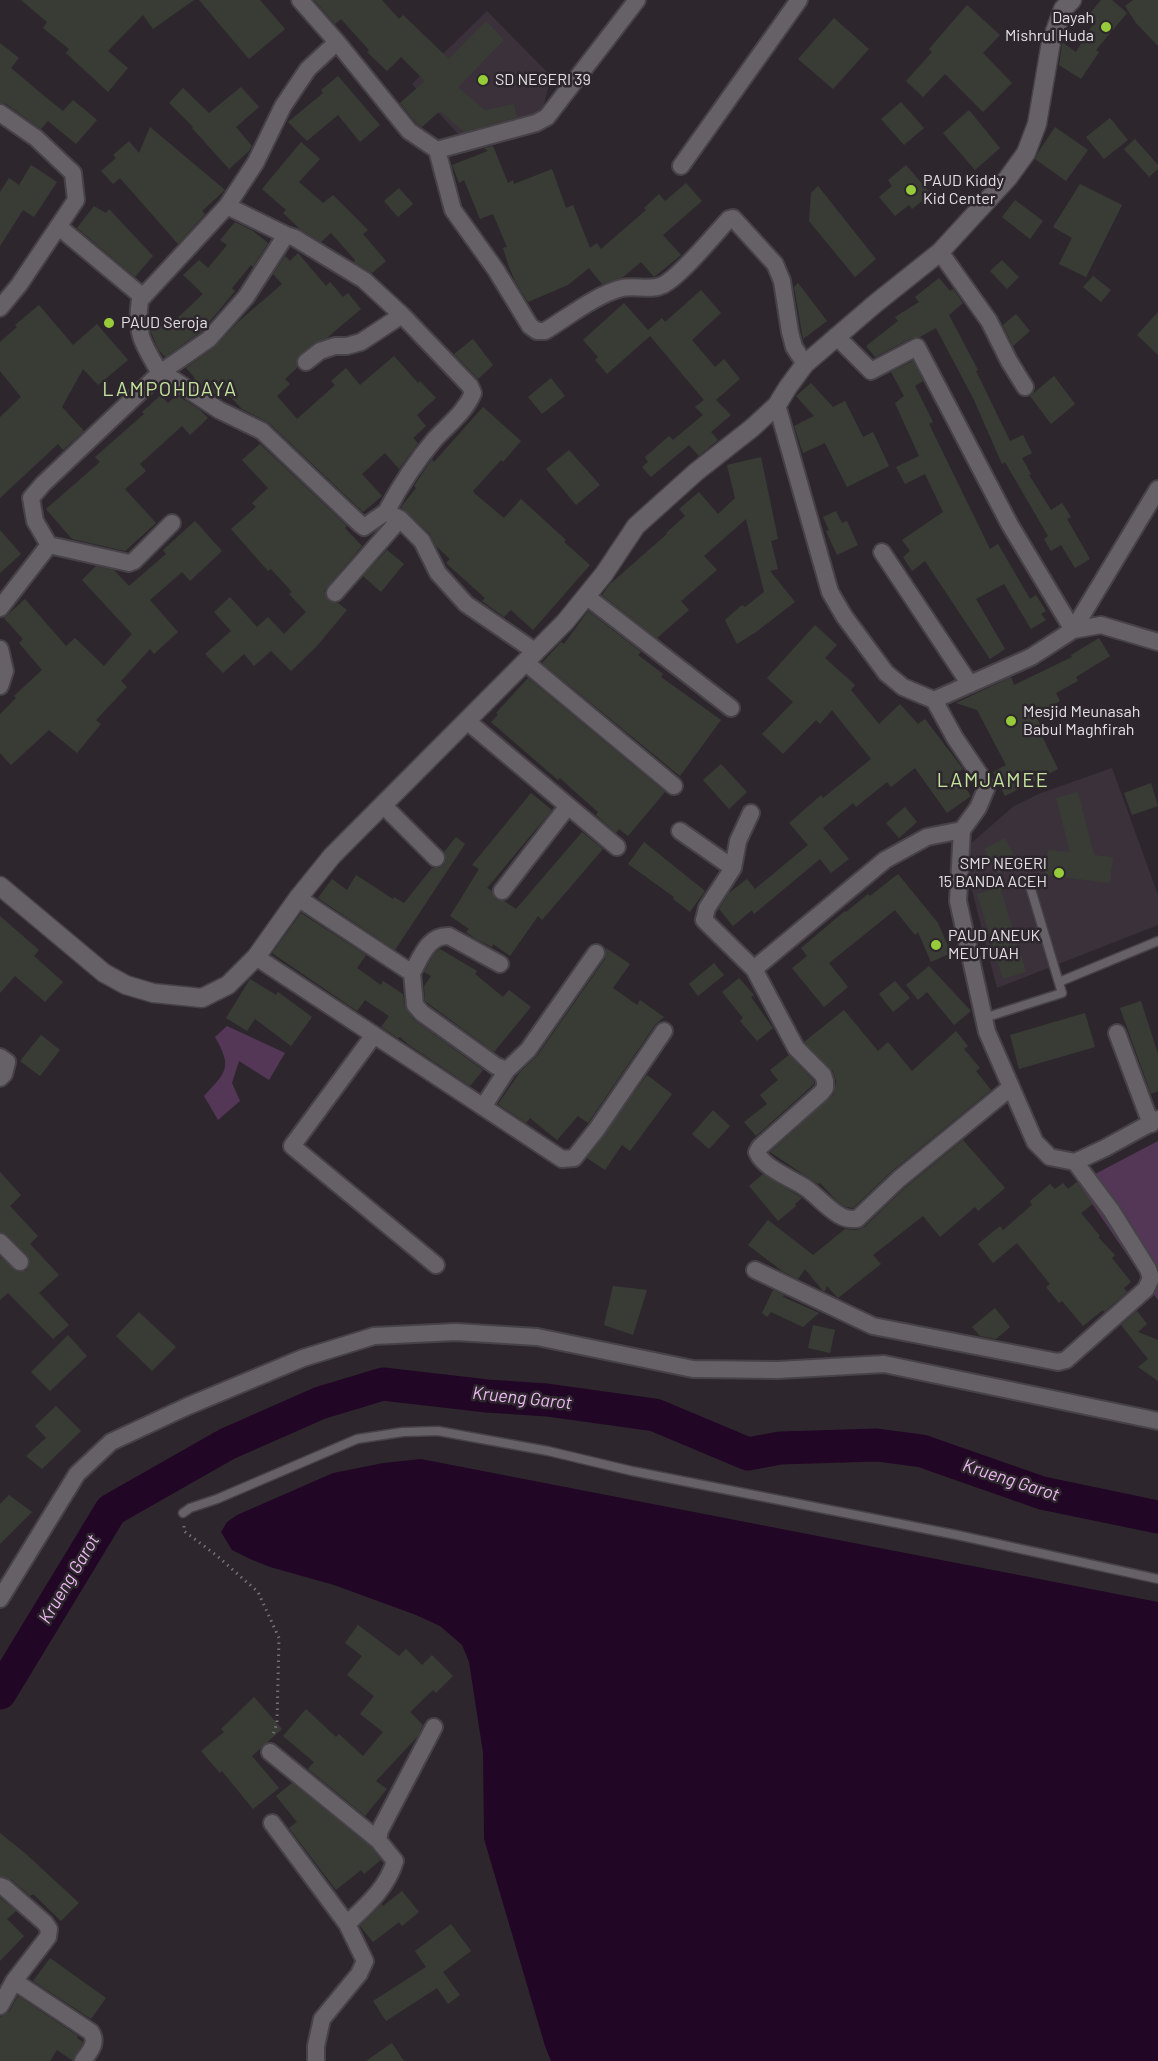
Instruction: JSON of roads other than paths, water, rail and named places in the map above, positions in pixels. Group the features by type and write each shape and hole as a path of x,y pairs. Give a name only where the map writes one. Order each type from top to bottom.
{"street":[{"path":"300,0 409,131 438,150 453,210 496,270 530,326 537,331 545,331 607,294 624,287 662,286 677,275 729,219 733,218 775,264 782,280 794,347 805,364"},
{"path":"438,150 536,123 547,117 637,0"},
{"path":"681,166 799,0"},
{"path":"0,886 104,973 126,984 153,993 202,998 228,985 256,957 298,898 332,856 530,657 586,596 604,574 636,526 696,472 777,405 805,364 940,252 1008,178 1026,153 1037,124 1051,42 1063,9 1072,0"},
{"path":"337,42 308,69 283,106 256,162 226,206 140,300 137,321 142,344 160,373 219,410 262,431 360,524 368,525 393,515"},
{"path":"0,113 36,138 73,173 76,200 19,285 0,308"},
{"path":"226,206 295,238 364,280 402,315 470,386 473,393 467,406 434,440 403,481 393,515 335,593"},
{"path":"59,227 143,297"},
{"path":"171,523 134,561 129,563 49,545 35,521 31,498 160,373 209,339 246,297 286,235"},
{"path":"940,252 989,321 1025,387"},
{"path":"306,362 320,351 361,342 402,315"},
{"path":"836,336 871,371 917,347 1010,525 1073,630"},
{"path":"777,405 830,592 844,616 886,673 903,687 934,700 980,775 986,789 978,808 962,830 958,901 987,1032 1035,1142 1050,1157 1075,1162 1154,1121 1117,1033"},
{"path":"1073,630 1158,489"},
{"path":"393,515 422,541 438,573 466,604 530,657 674,786"},
{"path":"0,608 49,545"},
{"path":"882,552 969,683"},
{"path":"586,596 731,708"},
{"path":"934,700 1031,657 1073,630 1101,625 1158,642"},
{"path":"0,649 5,671 0,686"},
{"path":"467,721 617,847"},
{"path":"383,805 436,858"},
{"path":"502,891 568,806"},
{"path":"751,813 738,841 733,868 707,908 704,920 754,969 796,1048 823,1075 825,1081 825,1088 821,1093 760,1147 757,1152 759,1158 785,1177 804,1187 840,1216 849,1220 857,1219 899,1179 1011,1088"},
{"path":"754,969 885,860 927,837 962,830"},
{"path":"681,831 733,868"},
{"path":"298,898 411,973"},
{"path":"500,964 448,936 439,936 431,940 411,973 415,1005 422,1013 496,1066 507,1070"},
{"path":"483,1107 507,1070 528,1050 596,953"},
{"path":"256,957 562,1159 574,1158 597,1129 664,1031"},
{"path":"374,1035 292,1146 436,1264"},
{"path":"0,1057 7,1062 4,1074 0,1078"},
{"path":"755,1270 873,1326 1058,1362 1066,1360 1146,1289 1151,1278 1148,1269 1111,1210 1075,1162"},
{"path":"0,1242 20,1262"},
{"path":"0,1599 76,1474 111,1442 188,1406 303,1358 375,1336 456,1332 537,1337 693,1369 778,1370 884,1364 1158,1421"},
{"path":"378,1840 384,1820 434,1727"},
{"path":"270,1752 378,1840 395,1861 391,1875 380,1891 347,1924"},
{"path":"273,1823 347,1924 365,1961 359,1974 322,2019 316,2046 316,2061"},
{"path":"0,1886 49,1929 48,1937 14,1981 0,2006"},
{"path":"14,1981 91,2032 95,2043 83,2061"}],"lane":[{"path":"984,1018 1062,993 1030,886"},
{"path":"1059,982 1158,940"},
{"path":"183,1513 190,1508 217,1499 357,1439 403,1432 438,1431 548,1451 632,1471 957,1535 1158,1579"}],"waterway":[{"name":"Krueng Garot","path":"0,1693 111,1510 227,1444 320,1403 383,1384 487,1396 547,1400 655,1415 748,1454 780,1448 877,1445 922,1451 1042,1493 1158,1517"}],"place":[{"name":"Dayah Mishrul Huda","path":"1106,27"},
{"name":"SD NEGERI 39","path":"483,80"},
{"name":"PAUD Kiddy Kid Center","path":"911,190"},
{"name":"PAUD Seroja","path":"109,323"},
{"name":"Mesjid Meunasah Babul Maghfirah","path":"1011,721"},
{"name":"SMP NEGERI 15 BANDA ACEH","path":"1059,873"},
{"name":"PAUD ANEUK MEUTUAH","path":"936,945"}],"district":[{"name":"LAMPOHDAYA","path":"170,389"},
{"name":"LAMJAMEE","path":"993,780"}]}
